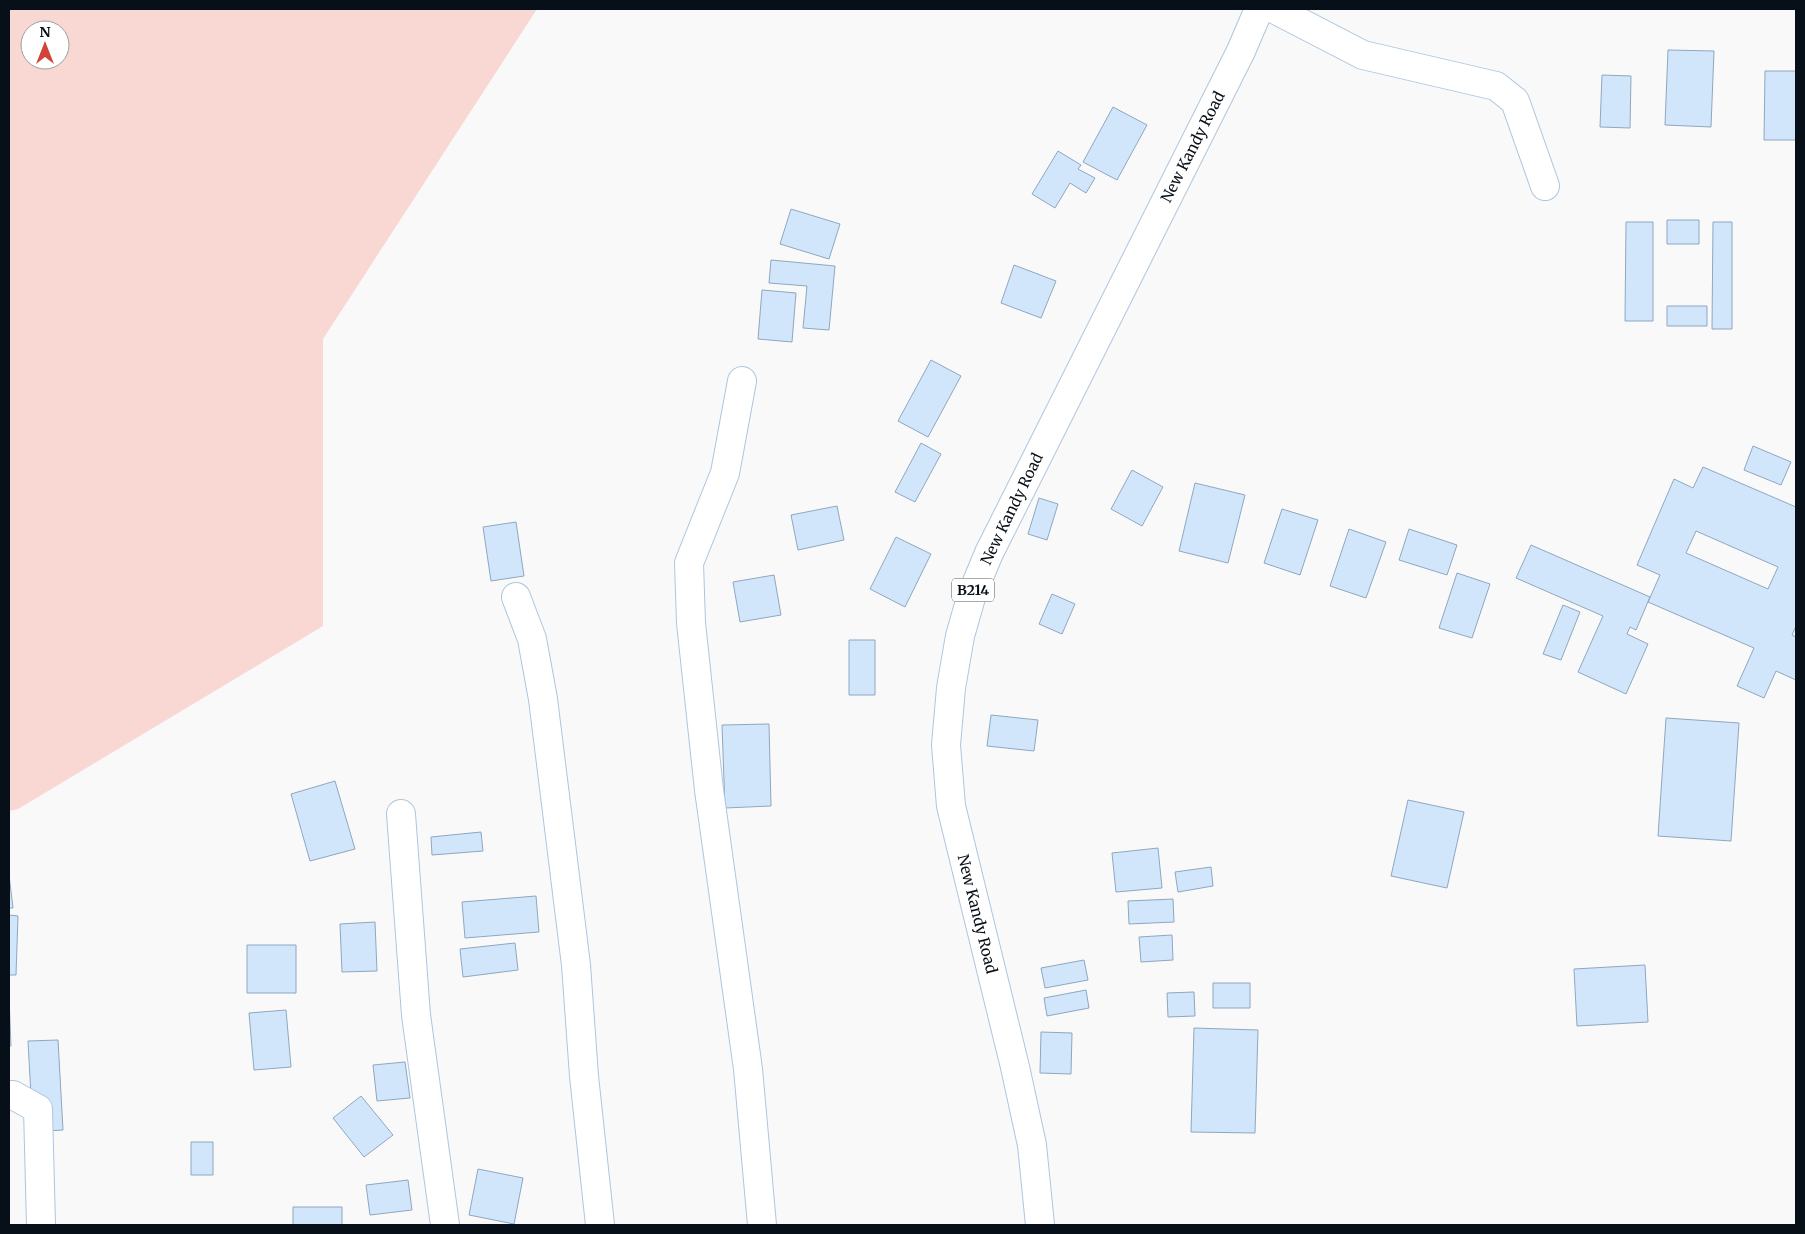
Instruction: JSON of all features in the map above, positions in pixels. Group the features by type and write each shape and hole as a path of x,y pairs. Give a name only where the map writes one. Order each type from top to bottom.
{"street":[{"name":"New Kandy Road","path":"1040,1225 1032,1145 951,806 946,746 951,688 960,636 972,594 989,553 1241,51 1259,9"},
{"path":"1274,9 1363,55 1496,86 1515,102 1545,186"},
{"path":"742,381 725,473 689,563 691,623 709,790 748,1069 762,1225"},
{"path":"516,597 532,639 543,698 576,964 584,1076 600,1225"},
{"path":"401,814 416,1015 445,1225"},
{"path":"9,1095 13,1095 38,1109 41,1225"}],"shaded area":[{"path":"9,9 537,9 323,339 323,626 18,809 9,811"}],"building":[{"path":"1668,50 1714,51 1711,127 1665,125"},
{"path":"1765,71 1796,71 1796,140 1764,140"},
{"path":"1602,75 1631,76 1630,128 1600,127"},
{"path":"1113,107 1147,125 1117,180 1083,162"},
{"path":"1058,151 1081,165 1078,169 1095,178 1086,193 1070,183 1055,208 1032,194"},
{"path":"791,209 840,224 829,259 780,244"},
{"path":"1667,220 1699,220 1699,244 1667,244"},
{"path":"1626,222 1653,222 1653,321 1625,321"},
{"path":"1713,222 1732,222 1732,329 1712,329"},
{"path":"771,260 835,266 829,330 803,328 807,286 769,283"},
{"path":"1014,265 1056,281 1041,318 1001,303"},
{"path":"762,290 796,293 792,342 758,339"},
{"path":"1667,306 1707,306 1707,326 1667,326"},
{"path":"931,360 961,376 928,437 898,421"},
{"path":"921,443 941,454 915,502 895,492"},
{"path":"1753,446 1791,462 1781,485 1744,470"},
{"path":"1703,467 1796,507 1796,626 1792,635 1796,637 1796,680 1776,671 1764,698 1737,686 1754,648 1648,602 1660,575 1637,565 1674,479 1693,488","holes":["1696,531 1778,567 1768,589 1686,553"]},
{"path":"1132,470 1163,487 1142,526 1111,509"},
{"path":"1195,483 1245,495 1228,563 1179,551"},
{"path":"1039,498 1058,504 1047,540 1028,534"},
{"path":"837,506 844,540 798,550 791,515"},
{"path":"1282,509 1318,520 1300,575 1264,563"},
{"path":"516,522 524,576 491,581 483,527"},
{"path":"1349,529 1386,542 1366,598 1330,586"},
{"path":"1409,529 1457,545 1447,575 1399,560"},
{"path":"896,537 931,554 905,607 870,589"},
{"path":"1531,545 1650,597 1636,630 1630,627 1627,634 1648,644 1626,694 1578,672 1603,616 1516,578"},
{"path":"1457,573 1490,584 1472,638 1439,628"},
{"path":"774,575 781,615 740,622 733,582"},
{"path":"1052,594 1075,604 1062,634 1039,624"},
{"path":"1563,605 1580,612 1561,660 1543,654"},
{"path":"849,640 875,640 875,695 849,695"},
{"path":"991,715 1038,720 1034,751 987,746"},
{"path":"1666,718 1739,723 1731,841 1658,836"},
{"path":"769,724 771,806 725,808 722,725"},
{"path":"335,781 355,849 310,861 291,794"},
{"path":"1408,800 1464,812 1447,888 1391,876"},
{"path":"481,832 483,851 432,855 431,837"},
{"path":"1158,848 1162,888 1116,892 1112,853"},
{"path":"1211,867 1213,886 1178,892 1175,872"},
{"path":"9,875 13,908 9,908"},
{"path":"536,896 539,932 465,938 462,902"},
{"path":"1173,899 1174,922 1129,924 1128,901"},
{"path":"9,915 18,916 16,975 9,975"},
{"path":"375,922 377,971 342,972 340,924"},
{"path":"1172,935 1173,960 1141,962 1139,937"},
{"path":"515,943 518,970 463,977 460,949"},
{"path":"247,945 296,945 296,993 247,993"},
{"path":"1084,960 1088,980 1045,988 1041,968"},
{"path":"1645,965 1648,1022 1577,1026 1574,969"},
{"path":"1213,983 1250,983 1250,1008 1213,1008"},
{"path":"1086,990 1089,1008 1047,1016 1044,998"},
{"path":"1194,992 1195,1016 1168,1017 1167,993"},
{"path":"9,996 11,1046 9,1046"},
{"path":"286,1010 291,1067 254,1070 249,1013"},
{"path":"1194,1028 1258,1030 1255,1133 1191,1132"},
{"path":"1041,1032 1072,1033 1071,1074 1040,1073"},
{"path":"58,1040 63,1130 33,1132 28,1041"},
{"path":"405,1062 410,1098 377,1101 373,1065"},
{"path":"361,1096 393,1135 364,1157 333,1118"},
{"path":"191,1142 213,1142 213,1175 191,1175"},
{"path":"478,1169 523,1178 514,1224 469,1215"},
{"path":"408,1180 412,1210 370,1215 366,1185"},
{"path":"293,1207 342,1207 342,1225 293,1225"}]}
